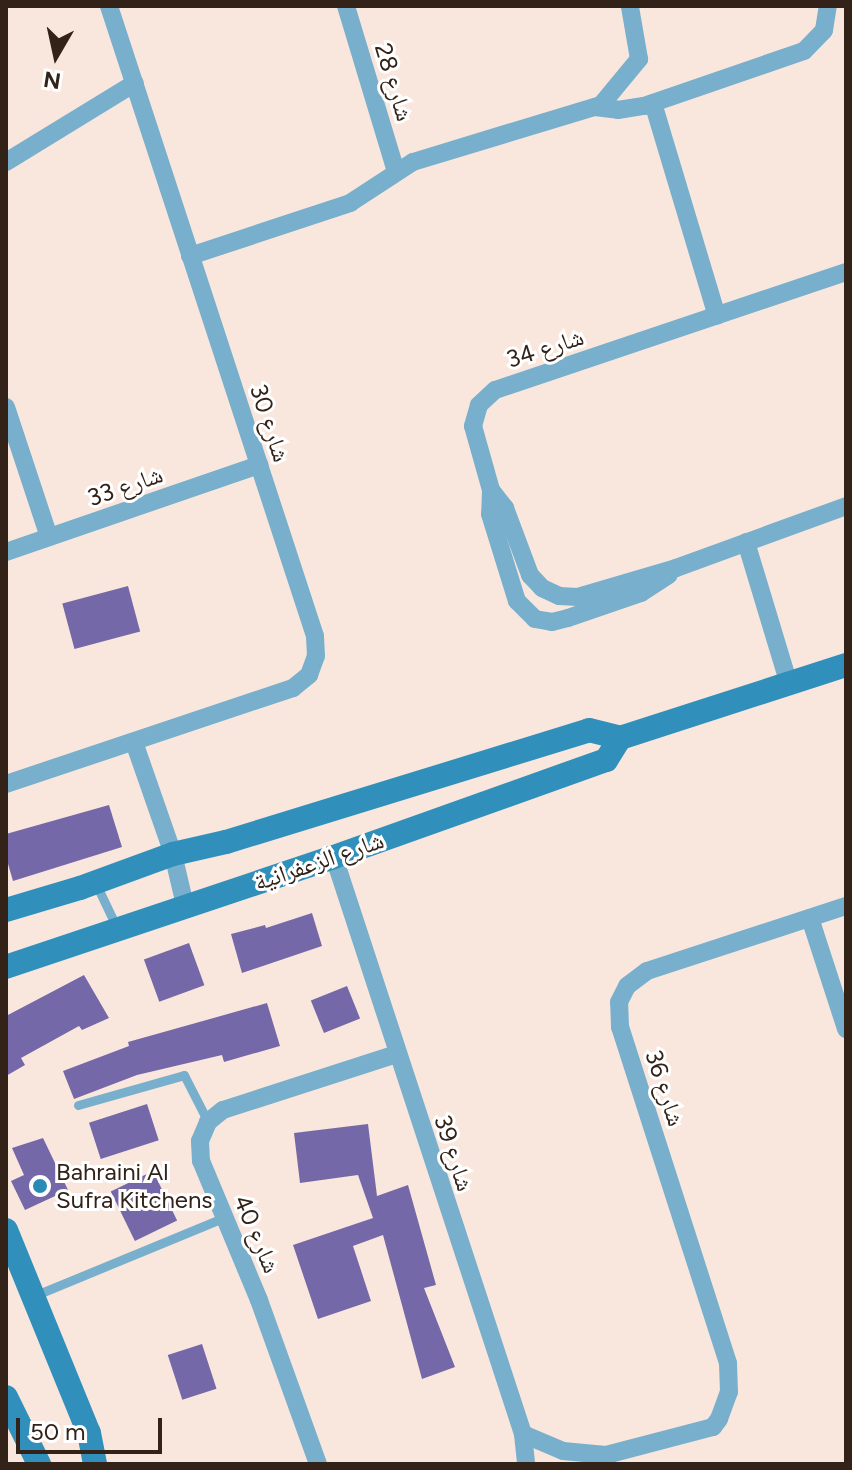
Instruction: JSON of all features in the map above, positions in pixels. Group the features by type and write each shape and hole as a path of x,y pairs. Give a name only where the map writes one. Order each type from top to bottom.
{"street":[{"name":"شارع 30","path":"6,784 293,688 313,666 315,636 109,6"},
{"name":"شارع 28","path":"346,6 396,172"},
{"path":"595,107 618,110 653,103 804,51 824,30 828,6"},
{"path":"190,256 350,203 374,191 413,162 595,107 612,96 639,59 630,7"},
{"path":"6,162 135,83"},
{"path":"653,103 717,316"},
{"name":"شارع 34","path":"676,568 641,593 560,620 535,619 517,601 490,514 491,490 473,426 479,405 489,394 846,272"},
{"path":"6,407 49,537"},
{"name":"شارع 33","path":"6,552 259,465"},
{"name":"شارع 34","path":"491,490 505,508 530,575 551,593 578,597 676,568 846,506"},
{"path":"746,542 789,684"},
{"name":"شارع الزعفرانية","path":"6,910 95,883 173,854 226,842 589,730 620,738 846,665"},
{"name":"شارع الزعفرانية","path":"6,967 334,857 606,760 620,738"},
{"path":"134,742 173,854 185,905"},
{"name":"شارع 39","path":"334,857 396,1054 523,1434 526,1464"},
{"name":"شارع 36","path":"523,1434 573,1453 606,1455 713,1427 727,1401 730,1382 728,1363 620,1027 619,1002 627,986 647,971 846,906"},
{"path":"810,918 846,1029"},
{"path":"208,1122 232,1107 396,1054"},
{"name":"شارع 40","path":"208,1122 200,1141 201,1161 284,1365 318,1464"},
{"path":"6,1230 89,1433 96,1463"},
{"path":"6,1397 12,1424 34,1461"}],"lane":[{"path":"95,883 117,928"},
{"path":"78,1105 184,1075 208,1122"},
{"path":"33,1297 225,1217"}],"building":[{"path":"128,586 140,631 74,649 62,604"},
{"path":"109,805 122,847 13,881 6,857 6,834"},
{"path":"312,913 322,946 242,973 231,934 265,925 266,928"},
{"path":"189,943 204,985 159,1002 144,959"},
{"path":"84,975 109,1018 82,1030 79,1026 21,1058 25,1065 6,1076 6,1016"},
{"path":"347,986 360,1018 324,1033 311,1001"},
{"path":"267,1003 280,1046 224,1062 222,1055 137,1075 74,1099 63,1071 129,1046 128,1042"},
{"path":"147,1104 159,1140 101,1159 89,1123"},
{"path":"368,1124 377,1196 408,1185 436,1285 424,1288 455,1367 422,1379 383,1235 353,1246 371,1301 318,1319 293,1245 373,1218 358,1175 300,1183 294,1133"},
{"name":"Bahraini Al Sufra Kitchens","path":"43,1138 68,1190 25,1210 11,1181 24,1175 12,1148"},
{"path":"153,1171 177,1220 135,1241 111,1192"},
{"path":"202,1344 217,1389 182,1400 168,1355"}],"place":[{"name":"Bahraini Al Sufra Kitchens","path":"40,1186"}]}
